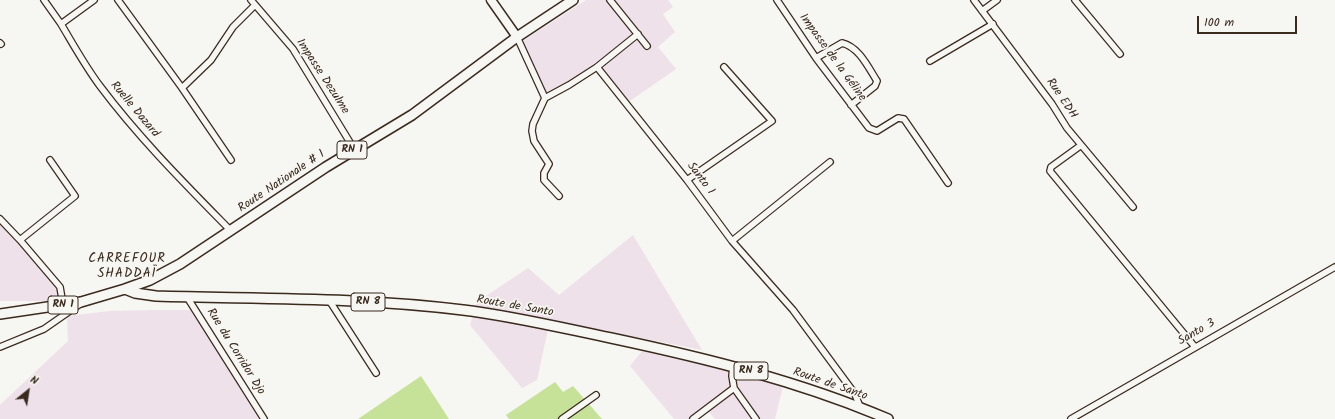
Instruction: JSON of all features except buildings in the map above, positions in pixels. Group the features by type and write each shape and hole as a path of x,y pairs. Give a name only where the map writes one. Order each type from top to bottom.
{"main road":[{"path":"491,0 517,37"},
{"name":"Route Nationale # 1","path":"0,314 82,302 125,290 150,280 180,264 354,150 412,115 517,37 573,0"},
{"name":"Route de Santo","path":"125,290 144,295 329,300 462,310 543,323 733,365 860,407 888,419"}],"street":[{"name":"Ruelle Dazard","path":"44,0 99,85 164,163 231,230"},
{"path":"60,24 94,0"},
{"path":"118,0 182,88 231,160"},
{"path":"610,0 647,46"},
{"name":"Impasse de la Géline","path":"777,0 816,58 869,128 877,131 898,118 904,119 948,183"},
{"name":"Rue EDH","path":"974,0 1052,104 1080,146 1133,207"},
{"path":"982,11 997,0"},
{"path":"1075,0 1120,54"},
{"path":"182,88 211,60 233,27 253,2"},
{"name":"Impasse Dezulme","path":"253,2 293,49 354,150"},
{"path":"930,61 992,24"},
{"path":"559,196 544,180 543,177 549,164 532,137 533,124 545,98 569,85 596,67 638,34"},
{"path":"517,37 545,98"},
{"path":"816,58 842,43 846,44 859,54 877,81 875,86 851,104"},
{"name":"Santo 1","path":"596,67 687,180 732,241 793,310 854,394 860,407"},
{"path":"687,180 772,121 724,67"},
{"path":"1080,146 1050,167 1050,171 1195,347"},
{"path":"20,240 75,196 50,160"},
{"path":"732,241 830,162"},
{"path":"0,219 60,287 63,305"},
{"name":"Santo 3","path":"1071,419 1335,267"},
{"name":"Rue du Corridor Djo","path":"187,297 264,419"},
{"path":"329,300 376,373"},
{"path":"0,347 44,329 82,302"},
{"path":"733,365 732,376 734,388 756,419"},
{"path":"693,419 734,388"},
{"path":"562,419 596,395"}],"shaded area":[{"path":"586,0 668,0 673,7 663,14 675,32 658,47 676,69 627,103 597,66 546,97 523,41"},
{"path":"0,213 59,284 59,301 0,301"},
{"path":"633,235 702,350 550,320 537,380 522,388 470,325 477,302 528,268 559,295"},
{"path":"190,310 262,419 0,419 0,405 68,341 67,316 110,311"},
{"path":"642,351 736,372 783,386 775,419 715,419 705,407 688,419 674,419 630,366"}],"green space":[{"path":"421,376 449,419 358,419"},
{"path":"555,382 563,392 573,386 602,419 509,419 506,415"}],"district":[{"name":"CARREFOUR SHADDAÏ","path":"127,268"}]}
